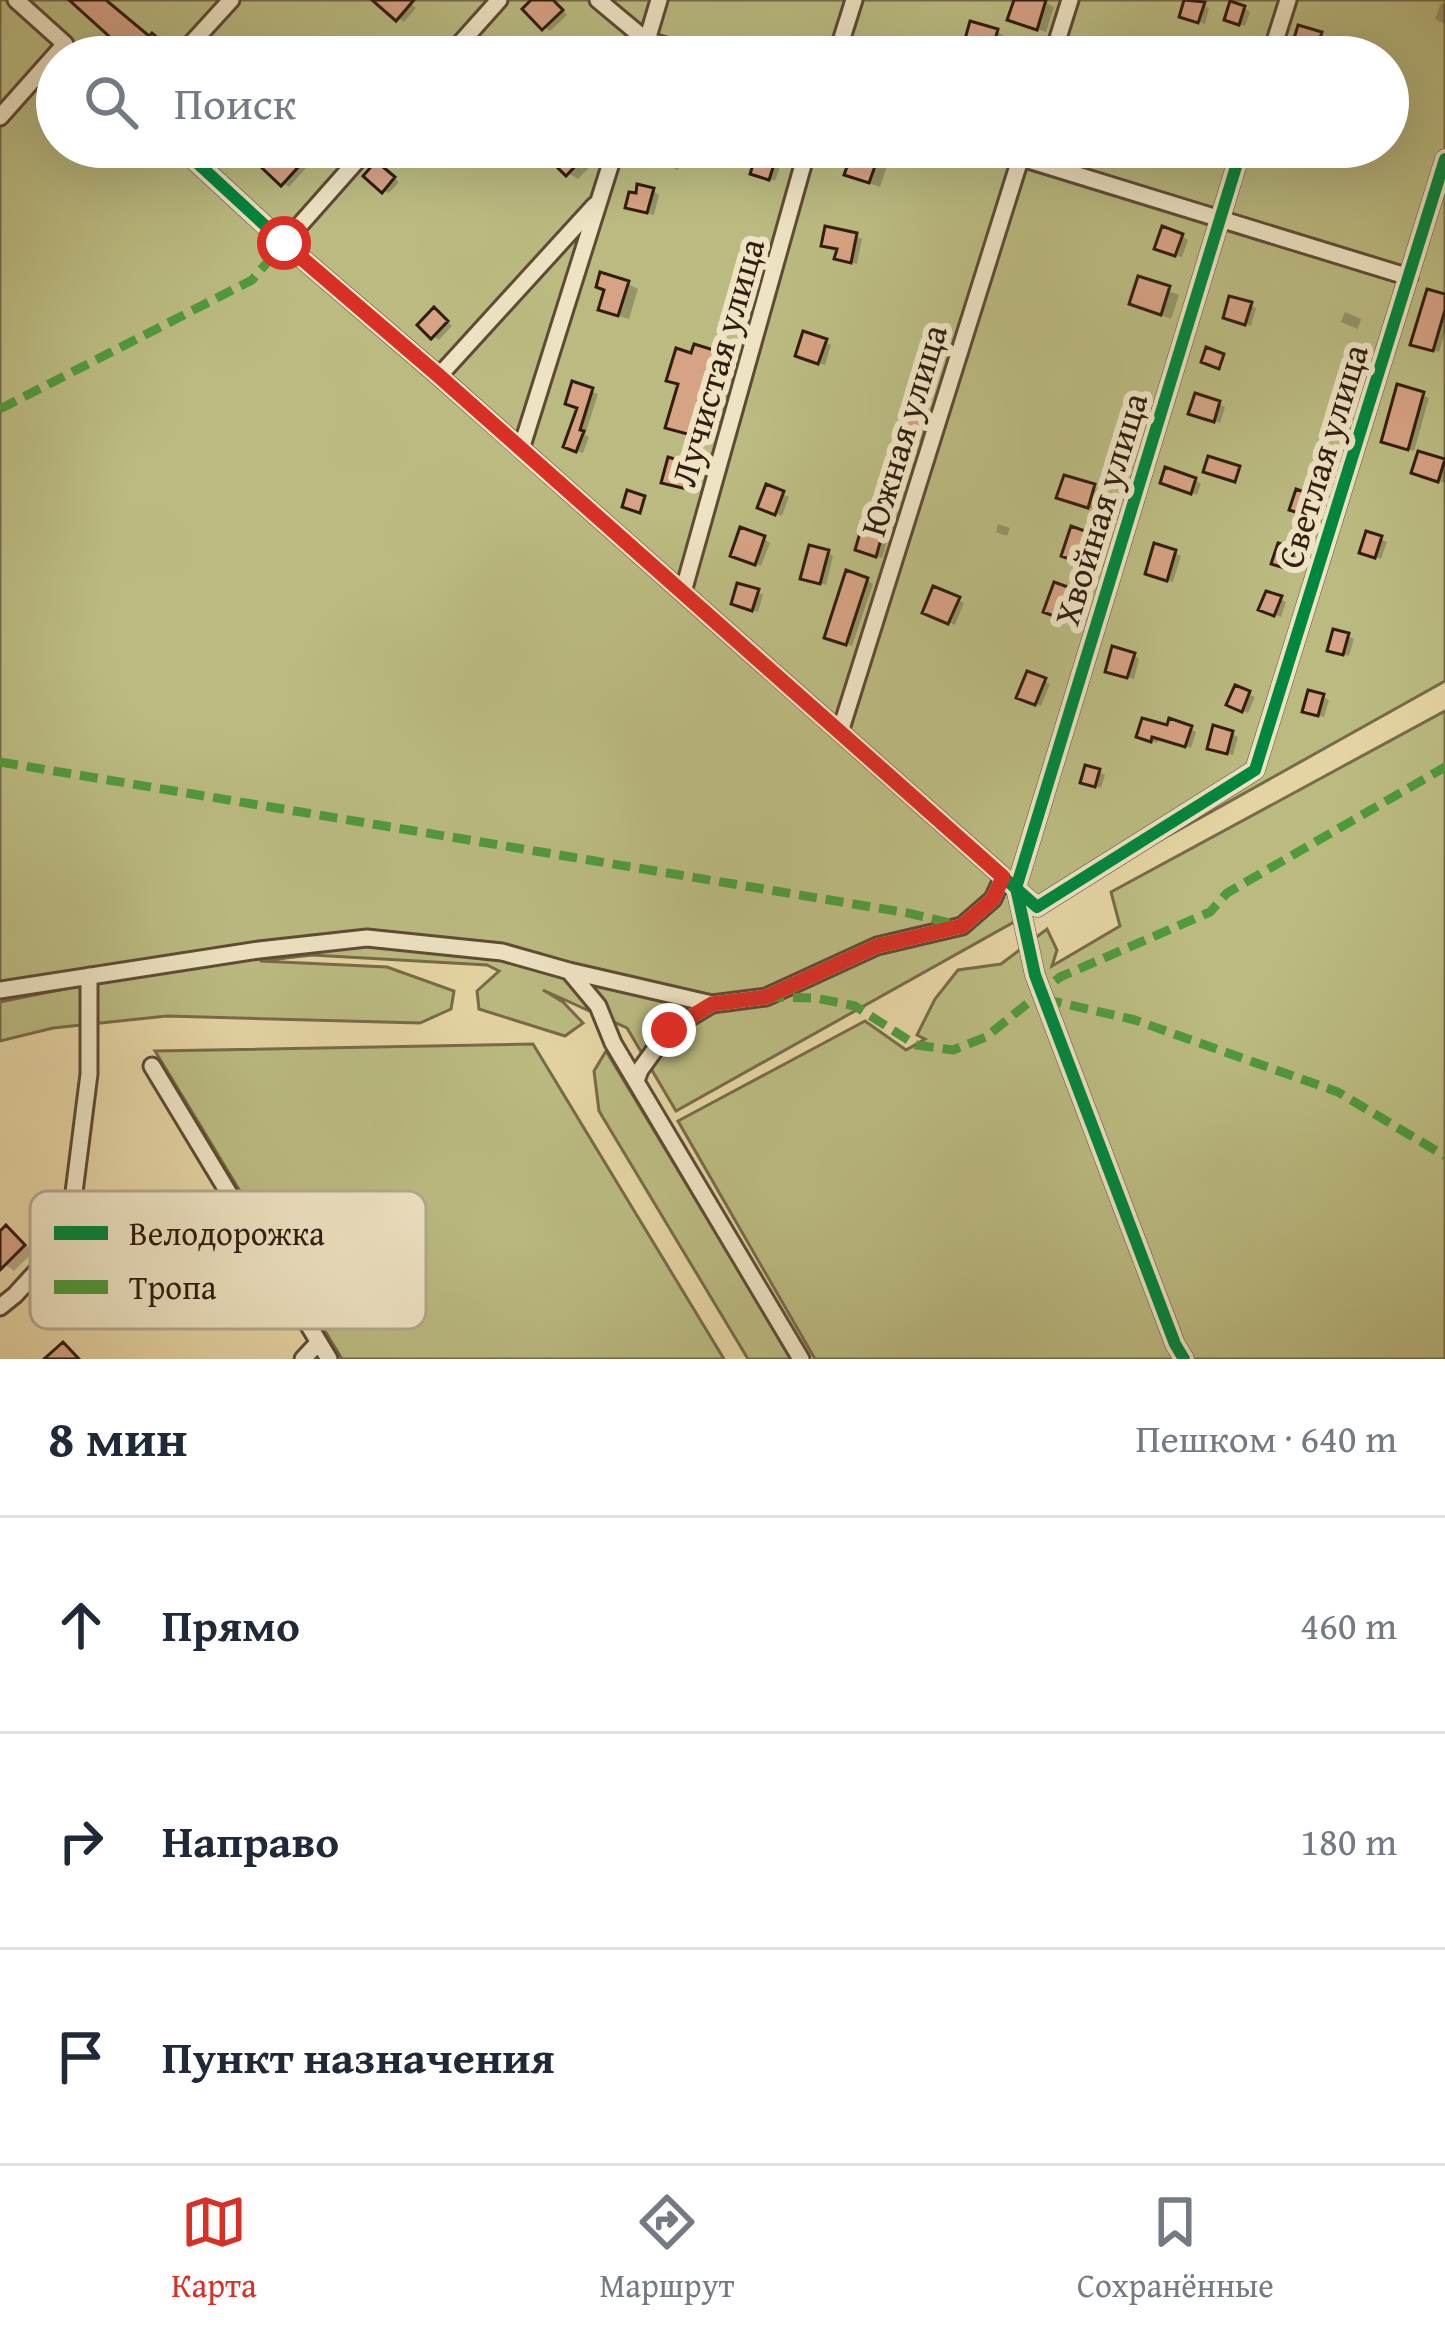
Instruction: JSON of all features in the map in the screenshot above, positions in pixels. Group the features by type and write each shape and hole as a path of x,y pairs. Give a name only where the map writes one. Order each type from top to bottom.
{"street":[{"path":"16,0 56,36"},
{"path":"198,36 231,0"},
{"path":"467,36 499,0"},
{"path":"598,0 632,36"},
{"path":"648,36 658,0"},
{"path":"843,36 854,0"},
{"path":"1059,36 1070,0"},
{"path":"1277,36 1288,0"},
{"path":"0,117 36,77"},
{"name":"Светлая улица","path":"1010,883 1037,908 1255,770 1445,159"},
{"path":"203,168 1010,883 1035,975 1184,1359"},
{"path":"284,243 350,168"},
{"path":"521,449 610,168"},
{"name":"Лучистая улица","path":"683,592 802,168"},
{"name":"Южная улица","path":"840,732 1017,168"},
{"path":"1069,168 1409,277"},
{"name":"Хвойная улица","path":"1010,883 1236,168"},
{"path":"439,376 601,198"},
{"path":"0,990 367,938 502,952 712,1004 766,997 877,946 962,926 1010,883"},
{"path":"569,970 598,1006 613,1043 801,1359"},
{"path":"74,1191 88,1073 89,976"},
{"path":"636,1081 669,1030 712,1004"},
{"path":"152,1066 228,1191"},
{"path":"0,1307 30,1279"},
{"path":"311,1329 328,1359"},
{"path":"303,1359 319,1342"}],"green space":[{"path":"0,0 1445,0 1445,681 676,1111 627,1028 543,990 583,1023 565,1036 479,1009 477,991 499,971 487,965 312,955 260,961 387,967 454,991 451,1009 420,1023 167,1016 53,1028 0,1041 0,1002 109,980 0,992"},
{"path":"1445,711 1445,1359 815,1359 678,1121 865,1021 906,1050 925,1039 917,1035 935,999 958,970 1001,964 1047,929 1057,950 1052,966 1120,926 1111,892"},
{"path":"533,1044 724,1359 342,1359 324,1329 426,1329 426,1191 240,1191 155,1051"},
{"path":"606,1051 792,1359 748,1359 599,1111 594,1071"}],"building":[{"path":"69,0 106,0 149,36 109,36"},
{"path":"372,0 414,0 396,21"},
{"path":"531,0 553,0 563,10 542,30 522,9"},
{"path":"1014,0 1046,0 1037,30 1007,20"},
{"path":"1184,0 1205,2 1198,23 1179,17"},
{"path":"1230,1 1245,6 1239,25 1224,20"},
{"path":"970,21 998,29 996,36 966,36"},
{"path":"1298,25 1322,32 1321,36 1295,36"},
{"path":"262,168 297,168 281,186"},
{"path":"370,168 384,168 395,177 382,193 363,176"},
{"path":"752,168 773,168 769,180 750,174"},
{"path":"846,168 874,168 869,183 844,175"},
{"path":"637,184 654,188 647,213 625,208"},
{"path":"825,226 857,233 851,263 834,259 837,249 821,246"},
{"path":"1162,226 1183,234 1175,256 1154,249"},
{"path":"600,272 629,281 618,316 598,310 604,290 596,287"},
{"path":"1138,276 1170,286 1161,315 1129,304"},
{"path":"1427,289 1445,294 1433,351 1410,345"},
{"path":"1229,296 1252,302 1245,325 1223,318"},
{"path":"434,307 448,321 431,339 417,325"},
{"path":"803,331 827,339 818,364 795,356"},
{"path":"694,344 717,351 711,372 723,375 714,408 721,411 717,426 695,420 691,435 665,428 678,384 666,381 676,348 691,353"},
{"path":"1206,347 1224,354 1219,369 1201,362"},
{"path":"572,381 593,388 576,452 563,447 577,408 565,404"},
{"path":"1397,384 1424,392 1408,450 1381,442"},
{"path":"1195,393 1220,401 1214,422 1188,414"},
{"path":"903,413 923,419 916,441 897,435"},
{"path":"1418,451 1445,459 1438,482 1411,473"},
{"path":"1208,456 1240,466 1235,482 1203,472"},
{"path":"668,457 694,465 691,469 698,471 691,490 661,483"},
{"path":"1165,467 1196,478 1191,494 1160,483"},
{"path":"1064,475 1095,484 1088,508 1056,498"},
{"path":"766,484 784,491 775,515 757,508"},
{"path":"1296,489 1312,495 1305,515 1289,510"},
{"path":"627,490 645,496 640,513 622,507"},
{"path":"864,519 885,525 876,557 855,550"},
{"path":"1071,526 1093,534 1083,564 1061,556"},
{"path":"740,527 765,536 755,565 730,556"},
{"path":"1366,531 1382,536 1375,558 1359,553"},
{"path":"1154,543 1176,550 1167,581 1145,574"},
{"path":"1278,543 1295,548 1288,569 1271,564"},
{"path":"809,545 829,550 820,584 800,579"},
{"path":"846,570 868,578 846,645 824,638"},
{"path":"1054,582 1076,590 1065,620 1043,612"},
{"path":"737,583 759,589 752,611 731,604"},
{"path":"933,586 960,597 948,624 922,613"},
{"path":"1266,591 1282,596 1274,616 1258,610"},
{"path":"1333,629 1349,633 1343,655 1327,651"},
{"path":"1112,646 1135,653 1127,678 1105,672"},
{"path":"1027,671 1046,678 1035,705 1016,698"},
{"path":"1235,685 1250,691 1242,712 1226,705"},
{"path":"1308,690 1324,694 1318,716 1302,712"},
{"path":"1142,718 1167,725 1169,718 1192,726 1185,747 1136,737"},
{"path":"1213,725 1233,731 1227,754 1207,749"},
{"path":"1085,765 1100,769 1095,787 1080,783"},
{"path":"6,1225 25,1245 0,1270 0,1231"},
{"path":"63,1342 79,1359 44,1359"}],"marked path":[{"path":"0,409 252,280 284,243"},
{"path":"0,762 908,913 962,926"},
{"path":"766,997 816,998 855,1006 916,1045 953,1050 986,1037 1060,977 1210,912 1227,893 1445,767"},
{"path":"1044,999 1135,1020 1338,1092 1445,1156"}],"cycle path":[{"path":"203,168 1037,907 1255,770 1445,159"},
{"path":"1184,1359 1035,975 1016,888 1236,168"}],"route":[{"path":"284,243 1003,877 993,899 962,926 877,946 766,997 712,1004 669,1030"}]}
